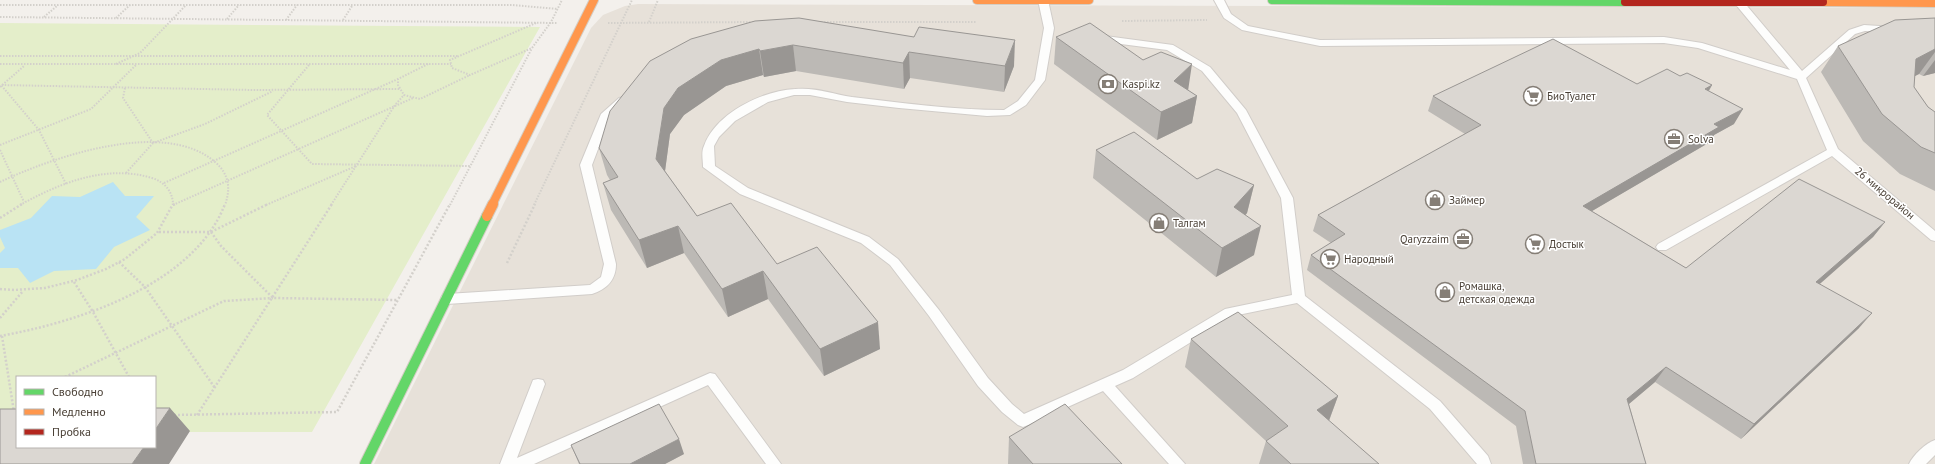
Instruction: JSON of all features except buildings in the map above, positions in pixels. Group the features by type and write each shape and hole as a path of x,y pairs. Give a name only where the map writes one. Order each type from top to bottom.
{"main road":[{"path":"365,464 594,0"},
{"path":"977,0 1089,0"},
{"path":"1272,0 1935,3"}],"lane":[{"path":"1043,0 1049,28 1040,80 1022,103 1006,113 987,113 846,99 814,92 787,92 753,105 730,118 716,134 708,148 709,167 744,191 865,240 894,262 934,313 983,382 1007,408 1023,421 1128,374 1230,312 1299,298"},
{"path":"1219,0 1231,20 1245,28 1320,43 1664,40 1699,45 1801,77"},
{"path":"1662,247 1833,150 1801,77 1738,1"},
{"path":"1801,77 1852,32 1864,28 1903,29"},
{"path":"1048,36 1062,36"},
{"path":"1090,37 1170,47 1206,70 1242,112 1287,198 1299,298 1435,405 1483,460 1484,464"},
{"path":"447,299 592,288 606,282 610,274 610,264 586,165 606,114 631,94"},
{"name":"26 микрорайон","path":"1833,150 1935,237"},
{"path":"519,464 710,378 774,464"},
{"path":"507,464 538,384"},
{"path":"1105,384 1178,464"},
{"path":"1916,464 1935,446"}],"path":[{"path":"169,415 337,412 532,48 551,22 562,0"},
{"path":"507,263 632,0"},
{"path":"649,22 658,0"},
{"path":"0,5 512,6 558,9"},
{"path":"44,17 59,5"},
{"path":"116,18 130,5"},
{"path":"114,65 140,53 186,5"},
{"path":"227,19 239,5"},
{"path":"286,20 297,5"},
{"path":"343,20 352,5"},
{"path":"0,17 583,23 755,22"},
{"path":"1120,21 1231,20"},
{"path":"470,75 452,68 450,60 537,22"},
{"path":"811,22 985,22"},
{"path":"398,79 398,85 404,96 420,99 532,48"},
{"path":"0,56 459,56"},
{"path":"0,64 451,64"},
{"path":"0,145 91,110 136,64"},
{"path":"309,64 267,115 312,164 470,166"},
{"path":"164,183 377,89 428,64"},
{"path":"1,86 24,65"},
{"path":"1,86 275,90 400,89"},
{"path":"1,86 39,130 66,184"},
{"path":"125,88 123,98 153,143"},
{"path":"126,173 153,143 205,124 275,90"},
{"path":"197,415 395,105 404,96"},
{"path":"173,205 413,98"},
{"path":"0,182 54,159 106,147 153,143 178,145 199,151 215,160 223,170 228,180 226,204 211,232 184,260 145,287 93,312 47,327 1,336 15,418"},
{"path":"0,150 24,202"},
{"path":"159,232 211,232 241,216 358,164"},
{"path":"0,218 24,202 66,184 102,175 126,173 148,176 164,183 172,192 173,205 159,232 119,262 74,282 23,291 0,289"},
{"path":"211,232 221,246 272,298"},
{"path":"119,262 145,287 215,388"},
{"path":"74,282 93,312 128,376"},
{"path":"0,318 23,291"},
{"path":"67,376 224,301 272,298 398,300"}],"shaded area":[{"path":"638,4 1935,8 1935,464 374,464 591,28 603,15 625,6"}],"green space":[{"path":"0,23 540,27 312,432 156,432 156,376 16,376 16,432 0,432"}],"water":[{"path":"113,182 125,196 154,196 136,217 150,230 114,247 96,269 54,271 30,283 18,268 0,268 0,253 5,248 0,237 0,230 31,218 52,196 80,197"}],"traffic: fast":[{"path":"1272,0 1625,2"},
{"path":"365,464 487,216"}],"traffic: slow":[{"path":"487,216 594,0"},
{"path":"977,0 1089,0"},
{"path":"1823,2 1935,3"}],"traffic: jam":[{"path":"1625,2 1823,2"}],"place":[{"name":"Kaspi.kz","path":"1108,84"},
{"name":"БиоТуалет","path":"1533,96"},
{"name":"Solva","path":"1674,139"},
{"name":"Займер","path":"1435,200"},
{"name":"Талгам","path":"1159,223"},
{"name":"Qaryzzaim","path":"1463,239"},
{"name":"Достык","path":"1535,244"},
{"name":"Народный","path":"1330,259"},
{"name":"Ромашка, детская одежда","path":"1445,292"}]}
